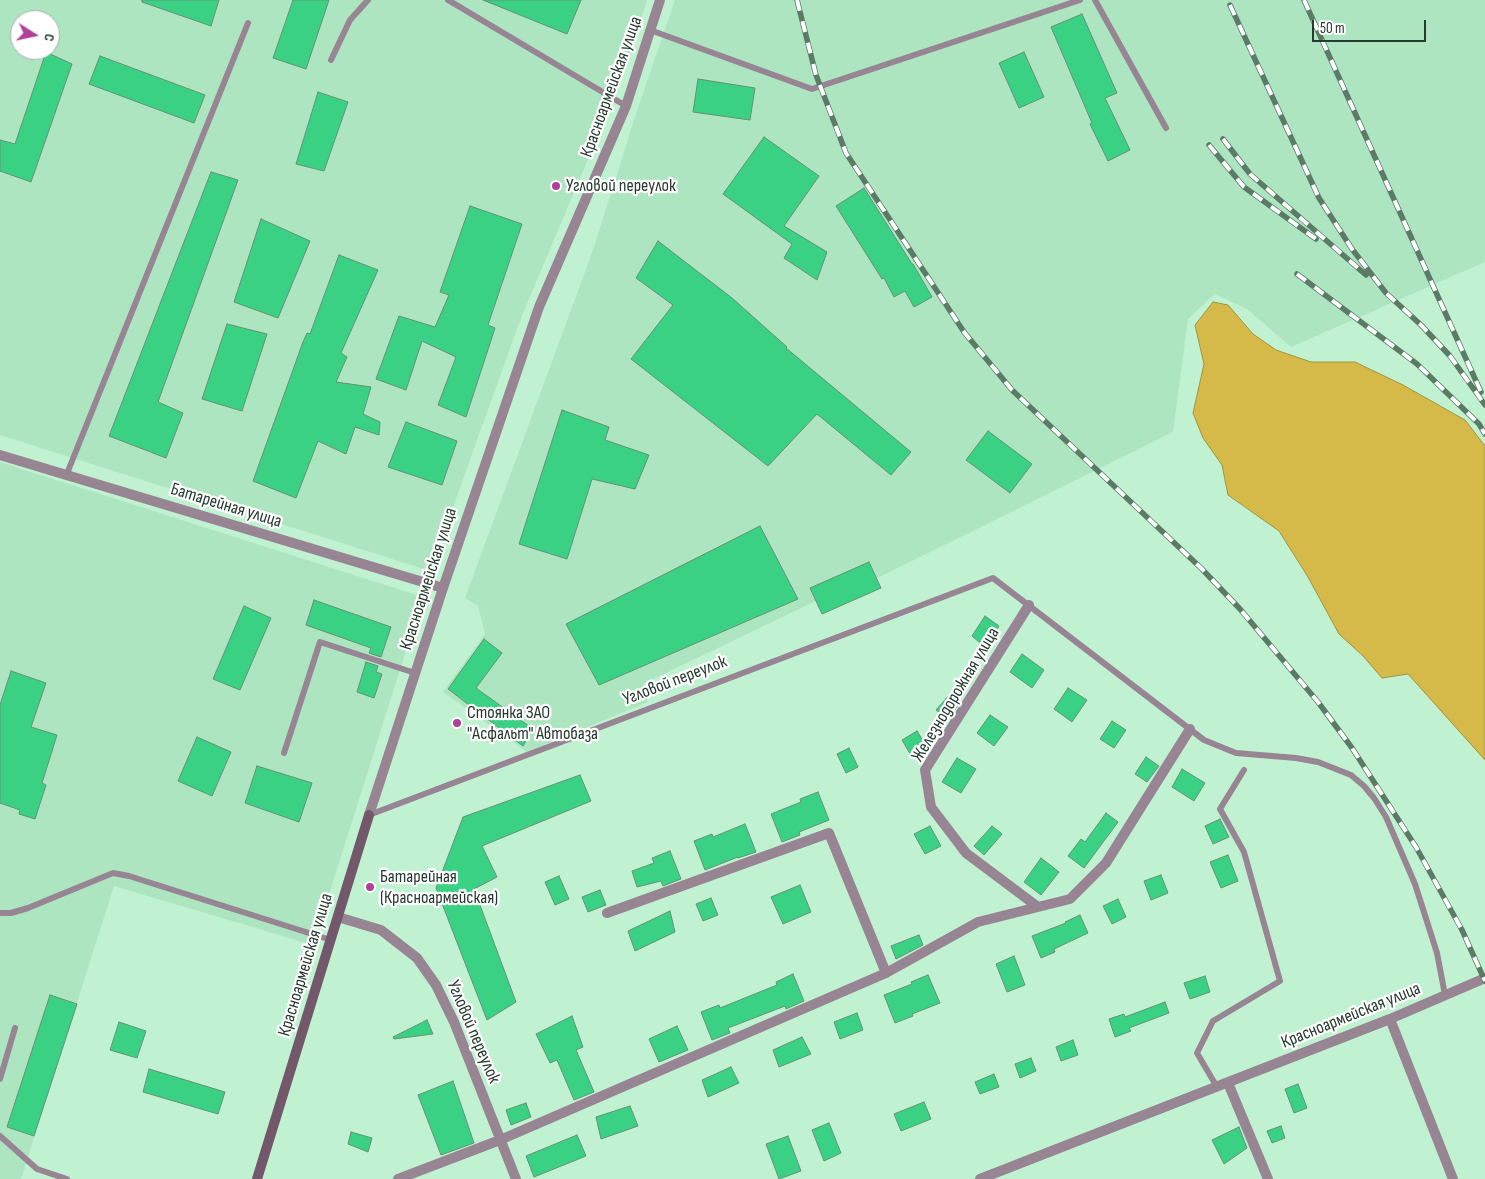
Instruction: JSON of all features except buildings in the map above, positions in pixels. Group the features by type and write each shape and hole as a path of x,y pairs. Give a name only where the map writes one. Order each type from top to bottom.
{"street":[{"name":"Красноармейская улица","path":"257,1179 369,815 443,588 539,307 626,106 660,0"},
{"name":"Батарейная улица","path":"0,455 443,588"},
{"name":"Железнодорожная улица","path":"1029,605 925,770 931,806 966,853 1038,907"},
{"path":"398,1179 500,1140 886,973 978,922 1070,899 1106,863 1190,729"},
{"path":"607,912 829,833 886,973"},
{"name":"Угловой переулок","path":"338,917 382,930 417,958 436,985 454,1022 516,1179"},
{"name":"Красноармейская улица","path":"980,1179 1217,1088 1390,1019 1485,978"},
{"path":"1390,1019 1453,1179"},
{"path":"1228,1083 1268,1179"}],"lane":[{"path":"331,60 350,20 368,0"},
{"path":"448,0 626,106"},
{"path":"650,30 812,90 1080,0"},
{"path":"1095,0 1166,128"},
{"path":"66,476 248,23"},
{"name":"Угловой переулок","path":"369,815 993,578 1029,605"},
{"path":"1029,605 1204,740 1236,753 1296,758 1318,762 1350,775 1364,786 1386,817 1416,884 1437,954 1445,995"},
{"path":"284,753 320,642 415,673"},
{"path":"1217,1088 1197,1053 1213,1021 1280,981 1244,852 1220,808 1244,770"},
{"path":"0,913 11,913 28,908 113,873 129,876 331,940"},
{"path":"0,1079 15,1028"},
{"path":"0,1136 37,1169 67,1179"}],"shaded area":[{"path":"0,0 647,0 618,88 521,318 430,571 0,435"},
{"path":"675,0 1485,0 1485,262 1291,347 1247,309 1215,294 1188,319 1173,432 827,603 820,599 643,684 648,702 527,752 443,692 485,634 478,606 465,598 593,250 636,114"},
{"path":"1213,302 1228,305 1253,334 1276,350 1311,362 1355,362 1403,385 1465,420 1485,446 1485,760 1408,674 1382,678 1363,656 1339,634 1308,577 1279,531 1228,495 1222,465 1203,438 1193,413 1204,364 1195,325"},
{"path":"0,462 423,597 313,945 114,886 21,1179 0,1179"}],"railway":[{"path":"797,0 816,75 846,153 964,332 1012,390 1201,568 1240,609 1318,702 1352,748 1416,847 1462,930 1485,981"},
{"path":"1304,0 1481,392"},
{"path":"1230,5 1319,198 1352,249 1386,293 1421,325 1450,356 1485,405"},
{"path":"1223,139 1250,174 1366,275"},
{"path":"1209,145 1244,187 1316,239"},
{"path":"1297,274 1417,364 1479,424 1485,434"}],"place":[{"name":"Угловой переулок","path":"556,186"},
{"name":"Стоянка ЗАО \"Асфальт\" Автобаза","path":"457,723"},
{"name":"Батарейная (Красноармейская)","path":"370,887"}]}
